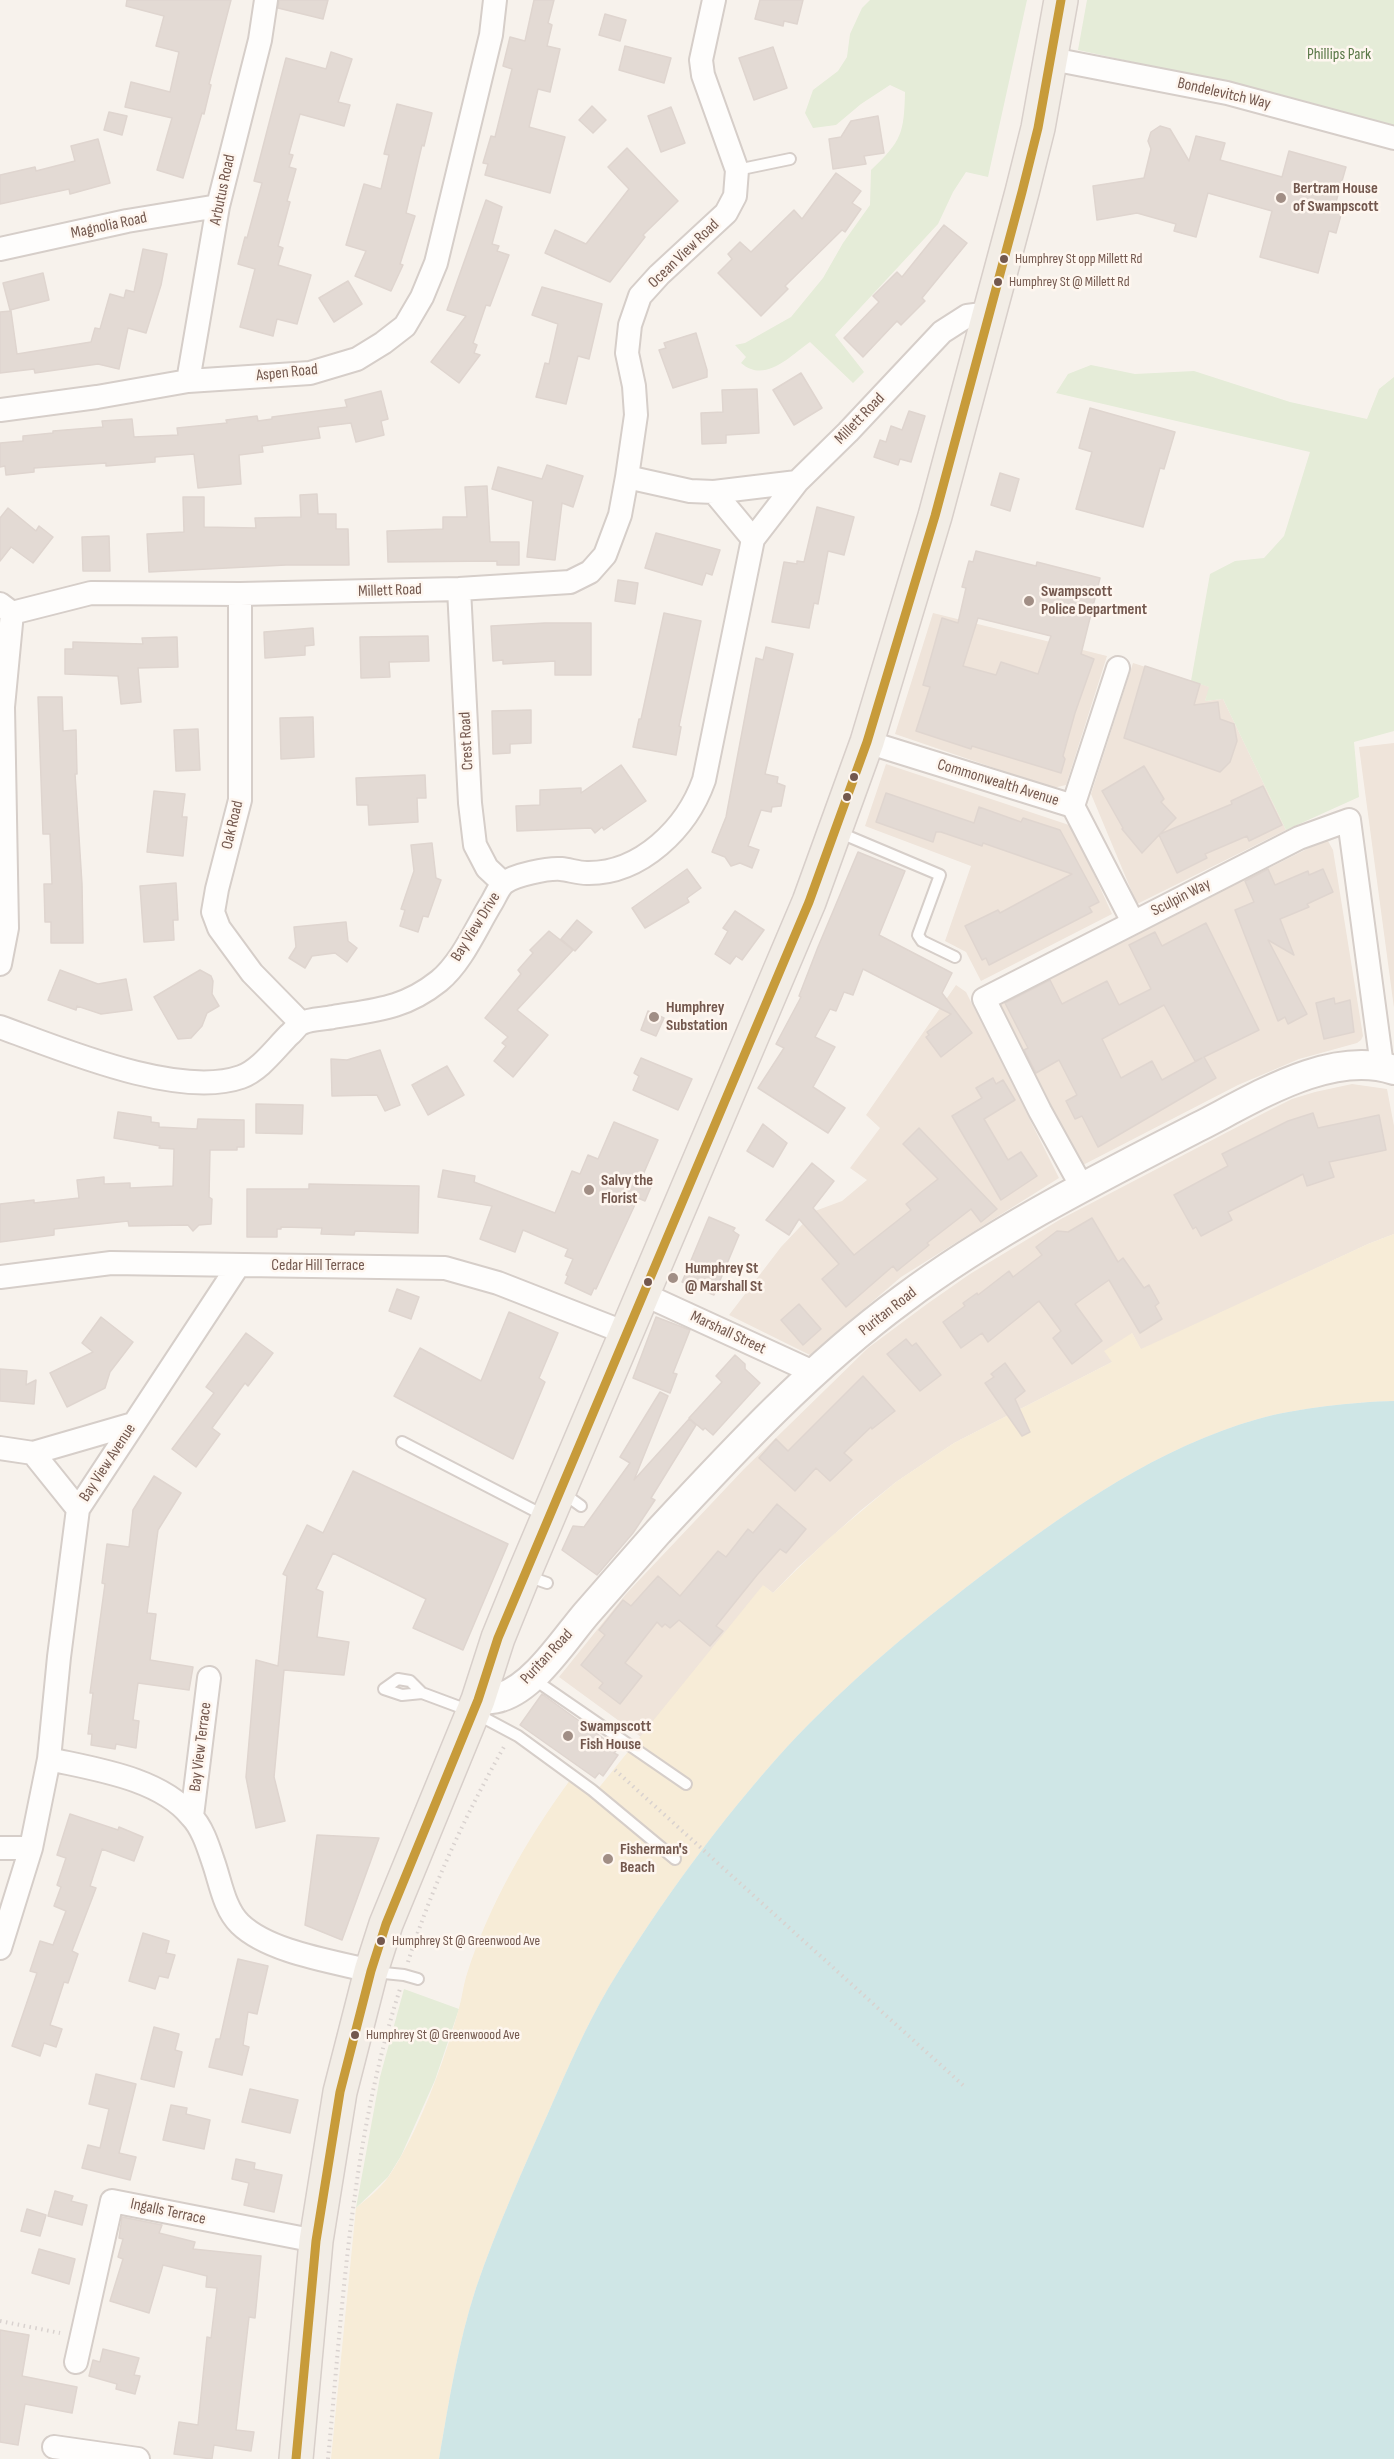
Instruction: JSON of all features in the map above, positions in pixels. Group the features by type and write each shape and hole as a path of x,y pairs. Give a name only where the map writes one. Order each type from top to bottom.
{"main road":[{"path":"296,2459 316,2241 340,2092 371,1971 386,1924 475,1706 498,1638 535,1579 626,1333 809,902 867,742 935,516 1022,192 1052,59 1061,0"}],"street":[{"name":"Arbutus Road","path":"188,381 218,206 260,40 266,0"},
{"name":"Aspen Road","path":"0,410 188,381 310,373 357,359 405,326 422,297 436,263 491,35 495,0"},
{"name":"Ocean View Road","path":"627,477 636,415 634,387 627,353 630,325 640,296 658,275 726,213 735,196 737,170 703,75 701,60 714,0"},
{"name":"Bondelevitch Way","path":"1052,59 1227,93 1394,138"},
{"name":"Magnolia Road","path":"0,249 127,221 218,206"},
{"name":"Millett Road","path":"797,482 848,432 942,332 967,316 990,313"},
{"name":"Millett Road","path":"6,609 91,593 240,594 459,589 570,582 590,572 605,555 620,515 627,477"},
{"path":"627,477 690,491 714,492 797,482"},
{"name":"Bay View Drive","path":"301,1023 397,1006 418,997 441,979 459,956 503,883 535,872 559,868 585,874 608,873 633,862 662,843 683,823 697,800 704,780 753,539 797,482"},
{"path":"714,492 753,539"},
{"name":"Crest Road","path":"459,589 470,803 475,845 487,868 503,883"},
{"name":"Oak Road","path":"240,594 240,800 213,912 219,928 252,973 301,1023"},
{"path":"0,964 7,928 3,707 6,609"},
{"path":"1073,806 1118,668"},
{"name":"Commonwealth Avenue","path":"867,742 1073,806 1133,922"},
{"name":"Sculpin Way","path":"1082,1187 1040,1111 984,999 1299,838 1349,820 1388,1068"},
{"path":"0,1027 119,1068 176,1081 220,1082 243,1076 259,1066 301,1023"},
{"name":"Puritan Road","path":"475,1706 500,1698 532,1677 636,1546 703,1483 813,1372 901,1300 958,1260 1082,1187 1254,1098 1310,1073 1352,1066 1388,1068"},
{"name":"Cedar Hill Terrace","path":"0,1277 111,1263 445,1268 498,1283 626,1333"},
{"name":"Bay View Avenue","path":"0,1948 31,1848 49,1760 59,1657 78,1509 238,1266"},
{"name":"Marshall Street","path":"643,1294 813,1372"},
{"path":"0,1448 33,1453 133,1424"},
{"path":"33,1453 78,1509"},
{"name":"Bay View Terrace","path":"192,1816 209,1678"},
{"path":"49,1760 134,1781 175,1801 192,1816 210,1853 237,1922 269,1944 371,1971"},
{"path":"0,1848 31,1848"},
{"name":"Ingalls Terrace","path":"76,2362 112,2201 316,2241"},
{"path":"54,2447 138,2459"}],"lane":[{"path":"737,170 790,159"},
{"path":"835,831 940,875 918,935 922,941 955,957"},
{"path":"402,1442 563,1505"},
{"path":"532,1677 686,1784"},
{"path":"422,1693 475,1706 592,1790 675,1859"},
{"path":"371,1971 418,1979"}],"path":[{"path":"328,2459 352,2207 375,2084 404,1975 419,1930 458,1833 512,1733"},
{"path":"615,1770 965,2087"},
{"path":"0,2321 81,2338"}],"shaded area":[{"path":"933,613 1107,656 1066,785 1053,788 895,734"},
{"path":"1133,663 1210,687 1205,701 1223,699 1286,830 1137,904 1091,794"},
{"path":"1394,743 1394,1008 1359,747"},
{"path":"886,764 1072,826 1112,914 981,981 966,952 945,941 971,866 865,826"},
{"path":"1323,841 1328,841 1333,850 1363,1036 1361,1040 1299,1059 1238,1085 1081,1166 996,1004"},
{"path":"956,985 966,992 1059,1178 901,1277 810,1355 729,1315 781,1247 815,1211 842,1201 867,1180 850,1168 880,1128 866,1115"},
{"path":"1352,1084 1387,1089 1394,1126 1394,1234 1141,1350 1132,1333 1112,1362 954,1443 896,1482 860,1511 773,1593 764,1586 641,1737 559,1677 626,1594 744,1469 868,1348 970,1274 1061,1219 1292,1099"},
{"path":"1394,1401 1394,2459 439,2459 459,2351 476,2288 511,2198 585,2033 609,1987 670,1894 714,1834 786,1748 859,1676 939,1609 1054,1522 1118,1481 1186,1446 1258,1419 1325,1406"}],"green space":[{"path":"870,0 1027,0 988,177 966,172 953,192 938,224 835,335 864,372 853,383 810,342 777,366 759,371 750,369 741,363 746,357 735,345 745,343 791,317 823,278 843,243 870,205 871,170 895,143 902,127 905,92 890,85 861,104 836,125 813,128 805,113 813,90 838,71 847,57 850,34 862,8"},
{"name":"Phillips Park","path":"1087,0 1394,0 1394,127 1242,86 1078,50"},
{"path":"1091,365 1135,374 1194,371 1290,402 1367,419 1379,389 1394,377 1394,731 1354,742 1359,797 1286,830 1223,699 1205,701 1209,687 1191,681 1210,574 1235,561 1264,558 1284,536 1310,452 1056,393 1068,374"},
{"path":"404,1989 459,2009 435,2080 401,2156 388,2177 356,2208 380,2077"}],"sand":[{"name":"Fisherman's Beach","path":"1394,1234 1394,1401 1325,1406 1258,1419 1186,1446 1118,1481 1054,1522 912,1631 834,1699 786,1748 692,1863 649,1924 592,2017 511,2198 476,2288 459,2351 439,2459 331,2459 356,2208 385,2181 410,2139 439,2072 466,1977 485,1925 524,1850 570,1780 593,1795 763,1585 773,1593 826,1541 896,1482 954,1443 1112,1362 1104,1351 1132,1333 1141,1349"}],"building":[{"path":"127,0 231,0 209,84 211,85 204,114 202,113 183,178 157,170 172,118 125,107 131,82 170,92 179,52 156,46 164,16 126,6"},
{"path":"279,0 328,0 323,19 278,8"},
{"path":"534,0 554,0 548,23 552,25 547,46 560,49 550,92 538,89 529,127 565,137 550,193 485,175 488,164 483,163 491,136 495,137 512,69 503,66 510,37 525,41"},
{"path":"760,0 803,0 797,24 784,21 783,26 755,19"},
{"path":"605,14 626,20 620,41 599,35"},
{"path":"625,46 671,58 664,83 619,70"},
{"path":"773,47 787,88 754,100 739,58"},
{"path":"331,52 352,59 338,102 350,105 344,126 300,114 289,154 293,155 289,167 296,169 278,246 283,248 278,265 311,275 297,324 277,319 273,336 240,327 255,269 238,264 262,183 254,181 286,58 326,69"},
{"path":"397,104 432,113 406,213 415,216 400,264 403,265 391,291 355,276 366,251 346,245 364,184 381,189 389,155 384,154"},
{"path":"592,106 606,120 593,133 579,120"},
{"path":"671,107 685,143 661,152 648,116"},
{"path":"109,112 127,116 122,135 104,130"},
{"path":"878,116 884,153 864,156 866,164 833,169 829,139 841,137 851,121"},
{"name":"Bertram House of Swampscott","path":"1160,126 1170,129 1189,161 1196,136 1225,143 1220,160 1282,177 1289,151 1346,167 1336,202 1344,204 1336,233 1329,231 1318,273 1260,257 1272,211 1208,193 1196,237 1174,231 1176,224 1137,213 1097,220 1093,186 1144,178 1151,149 1148,141 1151,132"},
{"path":"98,139 110,183 70,194 69,189 0,204 0,175 35,167 36,171 75,161 71,146"},
{"path":"627,148 678,201 643,235 645,237 610,282 545,253 555,230 586,244 629,189 608,167"},
{"path":"836,173 861,191 852,203 861,209 845,232 842,230 785,286 788,289 761,316 718,273 732,259 728,254 740,242 751,252 794,210 802,219"},
{"path":"486,200 502,207 492,244 499,246 497,251 509,255 490,306 486,305 473,343 477,345 474,353 480,355 459,383 431,362 466,316 447,310"},
{"path":"944,225 967,243 922,298 925,301 901,325 897,321 863,357 844,338 879,302 873,296 897,272 902,277"},
{"path":"143,249 167,254 161,285 146,333 128,328 119,369 98,364 35,373 34,369 0,373 0,312 11,311 17,354 91,342 95,328 100,329 110,294 124,298 126,290 134,292"},
{"path":"43,273 49,300 10,310 3,283"},
{"path":"348,281 362,304 334,322 319,298"},
{"path":"542,287 602,304 589,359 578,356 566,404 536,397 545,363 549,364 558,324 532,315"},
{"path":"696,333 707,377 673,388 659,350 666,348 664,343"},
{"path":"801,373 822,408 794,425 773,390"},
{"path":"757,389 759,433 726,435 726,443 702,444 701,413 723,412 722,390"},
{"path":"381,391 388,419 381,421 384,435 356,442 351,423 318,427 320,438 262,446 263,452 239,455 241,484 198,488 194,454 155,457 155,462 34,468 34,472 6,475 5,466 0,467 0,443 23,441 23,436 103,427 102,421 132,419 134,437 178,435 177,428 227,423 226,420 257,416 258,421 347,407 345,400"},
{"path":"1090,408 1175,432 1164,469 1160,468 1143,527 1076,509 1092,452 1079,448"},
{"path":"909,411 925,416 911,462 900,459 898,465 874,457 880,440 886,442 891,426 902,430"},
{"path":"547,465 583,476 573,507 562,503 555,560 527,557 533,501 492,489 498,467 542,479"},
{"path":"1000,473 1019,479 1010,511 991,505"},
{"path":"487,486 490,542 519,542 519,565 497,565 497,561 388,562 387,531 443,529 443,517 467,517 465,487"},
{"path":"317,494 318,514 336,514 336,529 348,529 349,565 286,565 149,572 147,534 184,532 183,497 204,497 204,527 256,528 255,518 301,517 300,495"},
{"path":"817,507 854,517 844,555 828,551 818,604 814,603 809,628 772,622 784,562 797,564 797,561 804,562"},
{"path":"8,508 36,531 39,526 53,537 33,563 11,547 0,561 0,518"},
{"path":"656,533 720,550 712,575 706,573 702,585 645,568"},
{"path":"109,536 110,571 83,571 82,537"},
{"path":"976,551 1036,566 1037,562 1100,578 1081,654 1094,659 1075,713 1063,756 1065,759 1061,773 972,746 971,749 916,731 930,687 923,685 942,618 958,623 966,588 962,587 969,561 973,562","holes":["978,618 1051,636 1038,674 1001,662 996,675 963,666"]},
{"path":"618,580 638,583 635,604 615,601"},
{"path":"664,613 701,621 679,726 681,727 676,755 633,747"},
{"path":"591,623 591,675 555,675 555,661 503,664 503,660 493,661 491,626"},
{"path":"313,628 314,645 305,646 305,655 265,658 264,632"},
{"path":"428,636 429,661 389,662 390,677 361,678 360,637"},
{"path":"177,637 178,667 138,668 141,702 121,704 118,676 65,674 65,649 73,649 73,642 143,644 142,638"},
{"path":"766,647 793,654 765,774 778,777 777,783 785,786 781,806 772,807 771,812 761,810 748,846 759,850 752,868 740,863 731,866 725,857 712,852 726,817 756,658 763,660"},
{"path":"1145,666 1200,684 1194,705 1218,702 1220,719 1234,724 1237,741 1230,762 1220,772 1124,738"},
{"path":"38,697 62,697 63,731 76,730 77,774 75,774 83,943 51,943 51,922 45,922 44,884 52,884 50,834 43,834"},
{"path":"531,710 531,743 510,744 510,753 493,754 492,711"},
{"path":"313,717 314,757 281,759 280,718"},
{"path":"198,729 200,770 176,771 174,730"},
{"path":"621,765 646,801 604,830 602,827 595,833 591,828 517,831 516,806 540,805 540,790 581,788 581,793"},
{"path":"1144,766 1164,799 1161,802 1176,818 1160,834 1232,804 1231,801 1263,786 1282,825 1249,841 1247,836 1205,854 1207,858 1177,873 1159,835 1142,853 1122,829 1102,791"},
{"path":"425,775 426,798 417,798 418,822 369,825 368,805 357,805 356,778"},
{"path":"154,791 185,794 182,817 187,817 183,856 147,852"},
{"path":"886,793 974,823 979,807 1021,822 1023,818 1060,830 1099,902 1089,907 1092,912 989,965 986,958 982,960 965,926 998,910 1000,913 1072,874 983,843 982,846 941,832 936,832 933,842 876,822"},
{"path":"432,843 436,878 441,880 428,917 423,916 418,932 400,926 405,910 401,909 414,871 411,845"},
{"path":"858,852 905,871 879,935 952,973 942,993 972,1033 941,1057 926,1037 929,1035 927,1032 951,1014 863,969 853,995 844,992 836,1011 830,1009 815,1037 835,1047 813,1087 845,1108 828,1133 758,1088 784,1048 776,1044 801,997 799,996 818,947"},
{"path":"687,869 701,888 687,898 689,902 645,928 632,908"},
{"path":"1268,869 1275,885 1308,871 1309,875 1323,869 1333,892 1307,904 1309,907 1280,919 1294,955 1268,940 1307,1014 1288,1024 1285,1017 1278,1021 1235,910 1254,902 1245,881"},
{"path":"176,883 178,920 173,920 174,940 144,942 140,886"},
{"path":"735,911 764,930 742,960 736,956 730,964 715,954 728,931 723,928"},
{"path":"577,920 592,932 575,951 561,939"},
{"path":"346,922 348,941 357,948 347,962 335,953 312,956 305,968 289,958 296,947 294,927"},
{"path":"1206,923 1259,1030 1204,1057 1216,1078 1098,1147 1082,1116 1075,1119 1066,1101 1077,1095 1059,1060 1036,1073 1024,1050 1028,1048 1005,1003 1050,980 1062,1004 1107,981 1119,1005 1151,989 1129,945 1155,932 1162,946","holes":["1164,1005 1195,1061 1202,1058 1162,1080 1152,1061 1121,1078 1102,1039"]},
{"path":"549,931 573,950 517,1010 548,1035 513,1077 494,1061 506,1046 502,1043 508,1037 485,1018 521,974 518,970 533,953 530,950"},
{"path":"60,970 98,984 126,979 132,1010 101,1014 77,1006 76,1010 48,1000"},
{"path":"200,970 211,976 212,994 219,1006 207,1013 202,1026 191,1038 178,1039 154,997"},
{"path":"1334,998 1335,1004 1350,1000 1354,1032 1324,1039 1316,1003"},
{"name":"Humphrey Substation","path":"648,1011 664,1018 656,1036 641,1030"},
{"path":"380,1050 400,1105 385,1111 377,1095 332,1096 331,1059 347,1060"},
{"path":"641,1058 692,1079 678,1110 633,1090 639,1076 634,1073"},
{"path":"447,1066 464,1095 428,1115 412,1085"},
{"path":"993,1078 996,1084 1003,1080 1015,1100 984,1119 1008,1160 1021,1152 1037,1176 1001,1200 952,1116 982,1098 976,1088"},
{"path":"256,1104 303,1105 302,1134 256,1133"},
{"path":"118,1112 151,1117 151,1122 159,1123 159,1127 197,1129 198,1119 244,1120 244,1147 237,1147 237,1150 210,1150 211,1224 199,1225 193,1231 188,1225 129,1226 128,1221 54,1229 54,1235 0,1242 0,1204 79,1198 77,1180 104,1177 104,1184 130,1183 130,1188 173,1186 174,1149 114,1138"},
{"path":"1313,1113 1318,1128 1379,1115 1386,1150 1329,1162 1334,1177 1307,1186 1303,1174 1228,1212 1232,1220 1201,1236 1196,1227 1193,1229 1174,1195 1228,1166 1222,1154 1288,1121"},
{"path":"614,1122 658,1140 642,1177 653,1182 645,1201 638,1198 596,1289 594,1288 591,1295 565,1283 573,1259 565,1256 568,1249 523,1230 515,1252 480,1239 492,1206 438,1197 443,1170 475,1176 474,1182 555,1213 572,1171 580,1174 588,1155 598,1159"},
{"path":"763,1124 787,1143 773,1167 747,1151"},
{"path":"919,1128 997,1209 981,1222 971,1209 927,1243 929,1245 897,1271 893,1266 846,1307 822,1279 839,1264 799,1219 789,1235 766,1220 812,1163 834,1181 813,1208 854,1255 911,1210 906,1204 938,1179 903,1144"},
{"path":"309,1184 419,1186 418,1233 355,1231 354,1235 321,1234 322,1228 281,1227 277,1229 277,1237 247,1237 247,1189 309,1189"},
{"path":"709,1217 735,1228 733,1231 739,1235 714,1295 682,1282"},
{"path":"1092,1218 1118,1262 1123,1258 1144,1288 1149,1285 1159,1303 1155,1306 1162,1319 1140,1333 1109,1280 1075,1304 1102,1341 1072,1364 1053,1338 1061,1331 1039,1301 988,1342 982,1333 961,1348 943,1322 965,1306 963,1303 977,1293 978,1295 1009,1271 1013,1277 1042,1255 1036,1247 1057,1231 1068,1232"},
{"path":"397,1289 419,1297 411,1319 389,1311"},
{"path":"799,1304 821,1329 803,1345 781,1320"},
{"path":"509,1312 558,1333 539,1378 545,1382 513,1459 394,1396 420,1348 481,1381"},
{"path":"101,1317 133,1342 110,1372 105,1388 67,1407 50,1373 93,1352 82,1343"},
{"path":"656,1317 690,1330 673,1373 677,1374 670,1393 633,1378"},
{"path":"246,1333 273,1353 248,1386 245,1383 212,1428 220,1434 196,1467 172,1449 214,1393 206,1387"},
{"path":"906,1339 912,1346 916,1343 941,1375 920,1391 887,1354"},
{"path":"735,1355 745,1364 745,1369 760,1383 713,1435 689,1418 722,1382 716,1376"},
{"path":"1005,1363 1025,1391 1015,1399 1030,1432 1022,1436 985,1383 994,1377 991,1374"},
{"path":"0,1369 27,1371 26,1385 36,1380 34,1404 0,1401"},
{"path":"863,1376 895,1411 872,1429 871,1427 844,1453 852,1460 830,1481 816,1468 795,1491 759,1458 776,1439 788,1451"},
{"path":"660,1392 668,1396 634,1480 689,1419 696,1425 651,1498 655,1500 633,1533 597,1575 562,1550 573,1526 584,1527 630,1463 620,1457"},
{"path":"353,1471 508,1544 463,1650 413,1628 426,1599 333,1553 316,1589 323,1592 317,1637 349,1642 344,1675 284,1670 274,1777 285,1821 256,1828 246,1777 256,1660 278,1666 287,1576 283,1574 307,1525 323,1533"},
{"path":"154,1476 181,1493 158,1530 147,1613 156,1614 150,1660 193,1667 189,1690 138,1683 133,1720 139,1721 136,1748 116,1744 115,1749 91,1745 92,1734 88,1734 93,1693 90,1693 105,1584 102,1583 107,1544 129,1547 133,1510"},
{"path":"777,1504 806,1529 786,1553 780,1549 757,1575 716,1626 723,1631 710,1646 679,1620 670,1628 665,1624 662,1627 657,1622 625,1663 642,1676 620,1704 599,1688 603,1683 581,1665 605,1635 599,1630 623,1600 631,1606 658,1576 680,1596 718,1551 726,1557 748,1529 753,1533"},
{"name":"Swampscott Fish House","path":"542,1694 618,1749 614,1753 618,1755 603,1776 599,1773 595,1778 520,1725"},
{"path":"70,1814 118,1830 119,1827 143,1837 134,1861 102,1849 90,1886 96,1888 72,1951 78,1954 68,1983 64,1982 50,2025 62,2029 56,2047 44,2043 40,2056 12,2046 37,1973 30,1971 40,1941 53,1945 66,1911 54,1906 61,1887 57,1885 66,1858 57,1855"},
{"path":"317,1835 379,1838 342,1940 305,1925"},
{"path":"143,1933 169,1941 166,1953 175,1955 168,1978 159,1976 155,1989 129,1981"},
{"path":"238,1959 268,1966 257,2014 248,2012 243,2045 249,2047 242,2075 209,2067 216,2039 220,2039"},
{"path":"154,2027 179,2034 175,2050 182,2052 174,2087 141,2079"},
{"path":"96,2074 136,2084 119,2153 136,2157 130,2180 82,2168 88,2145 100,2148 109,2109 89,2104"},
{"path":"250,2089 298,2100 290,2133 242,2122"},
{"path":"171,2105 187,2108 186,2114 210,2120 204,2149 163,2140"},
{"path":"236,2159 255,2163 254,2169 282,2175 274,2212 244,2205 249,2183 232,2179"},
{"path":"55,2191 73,2196 71,2201 87,2205 82,2225 48,2216"},
{"path":"27,2209 46,2215 40,2236 21,2231"},
{"path":"122,2217 162,2225 159,2233 195,2242 193,2249 261,2256 255,2318 249,2317 236,2430 254,2432 251,2451 214,2445 212,2459 174,2454 179,2422 198,2425 207,2337 211,2338 217,2288 206,2287 207,2276 163,2265 149,2313 110,2301 123,2259 118,2257 123,2239 119,2238"},
{"path":"39,2249 75,2259 69,2284 32,2273"},
{"path":"0,2330 29,2335 22,2376 77,2387 72,2413 25,2404 18,2445 0,2442"},
{"path":"103,2349 139,2358 134,2375 140,2376 135,2394 116,2389 117,2384 89,2376 93,2360 100,2362"}],"transit line":[{"path":"296,2459 316,2241 340,2092 371,1971 386,1924 478,1700 498,1638 809,902 867,742 935,516 1022,192 1038,128 1061,0"}],"place":[{"name":"Bertram House of Swampscott","path":"1281,198"},
{"name":"Humphrey St opp Millett Rd","path":"1004,259"},
{"name":"Humphrey St @ Millett Rd","path":"998,282"},
{"name":"Swampscott Police Department","path":"1029,601"},
{"name":"Humphrey Substation","path":"654,1017"},
{"name":"Salvy the Florist","path":"589,1190"},
{"name":"Humphrey St @ Marshall St","path":"673,1278"},
{"name":"Swampscott Fish House","path":"568,1736"},
{"name":"Fisherman's Beach","path":"608,1859"},
{"name":"Humphrey St @ Greenwood Ave","path":"381,1941"},
{"name":"Humphrey St @ Greenwoood Ave","path":"355,2035"}]}
